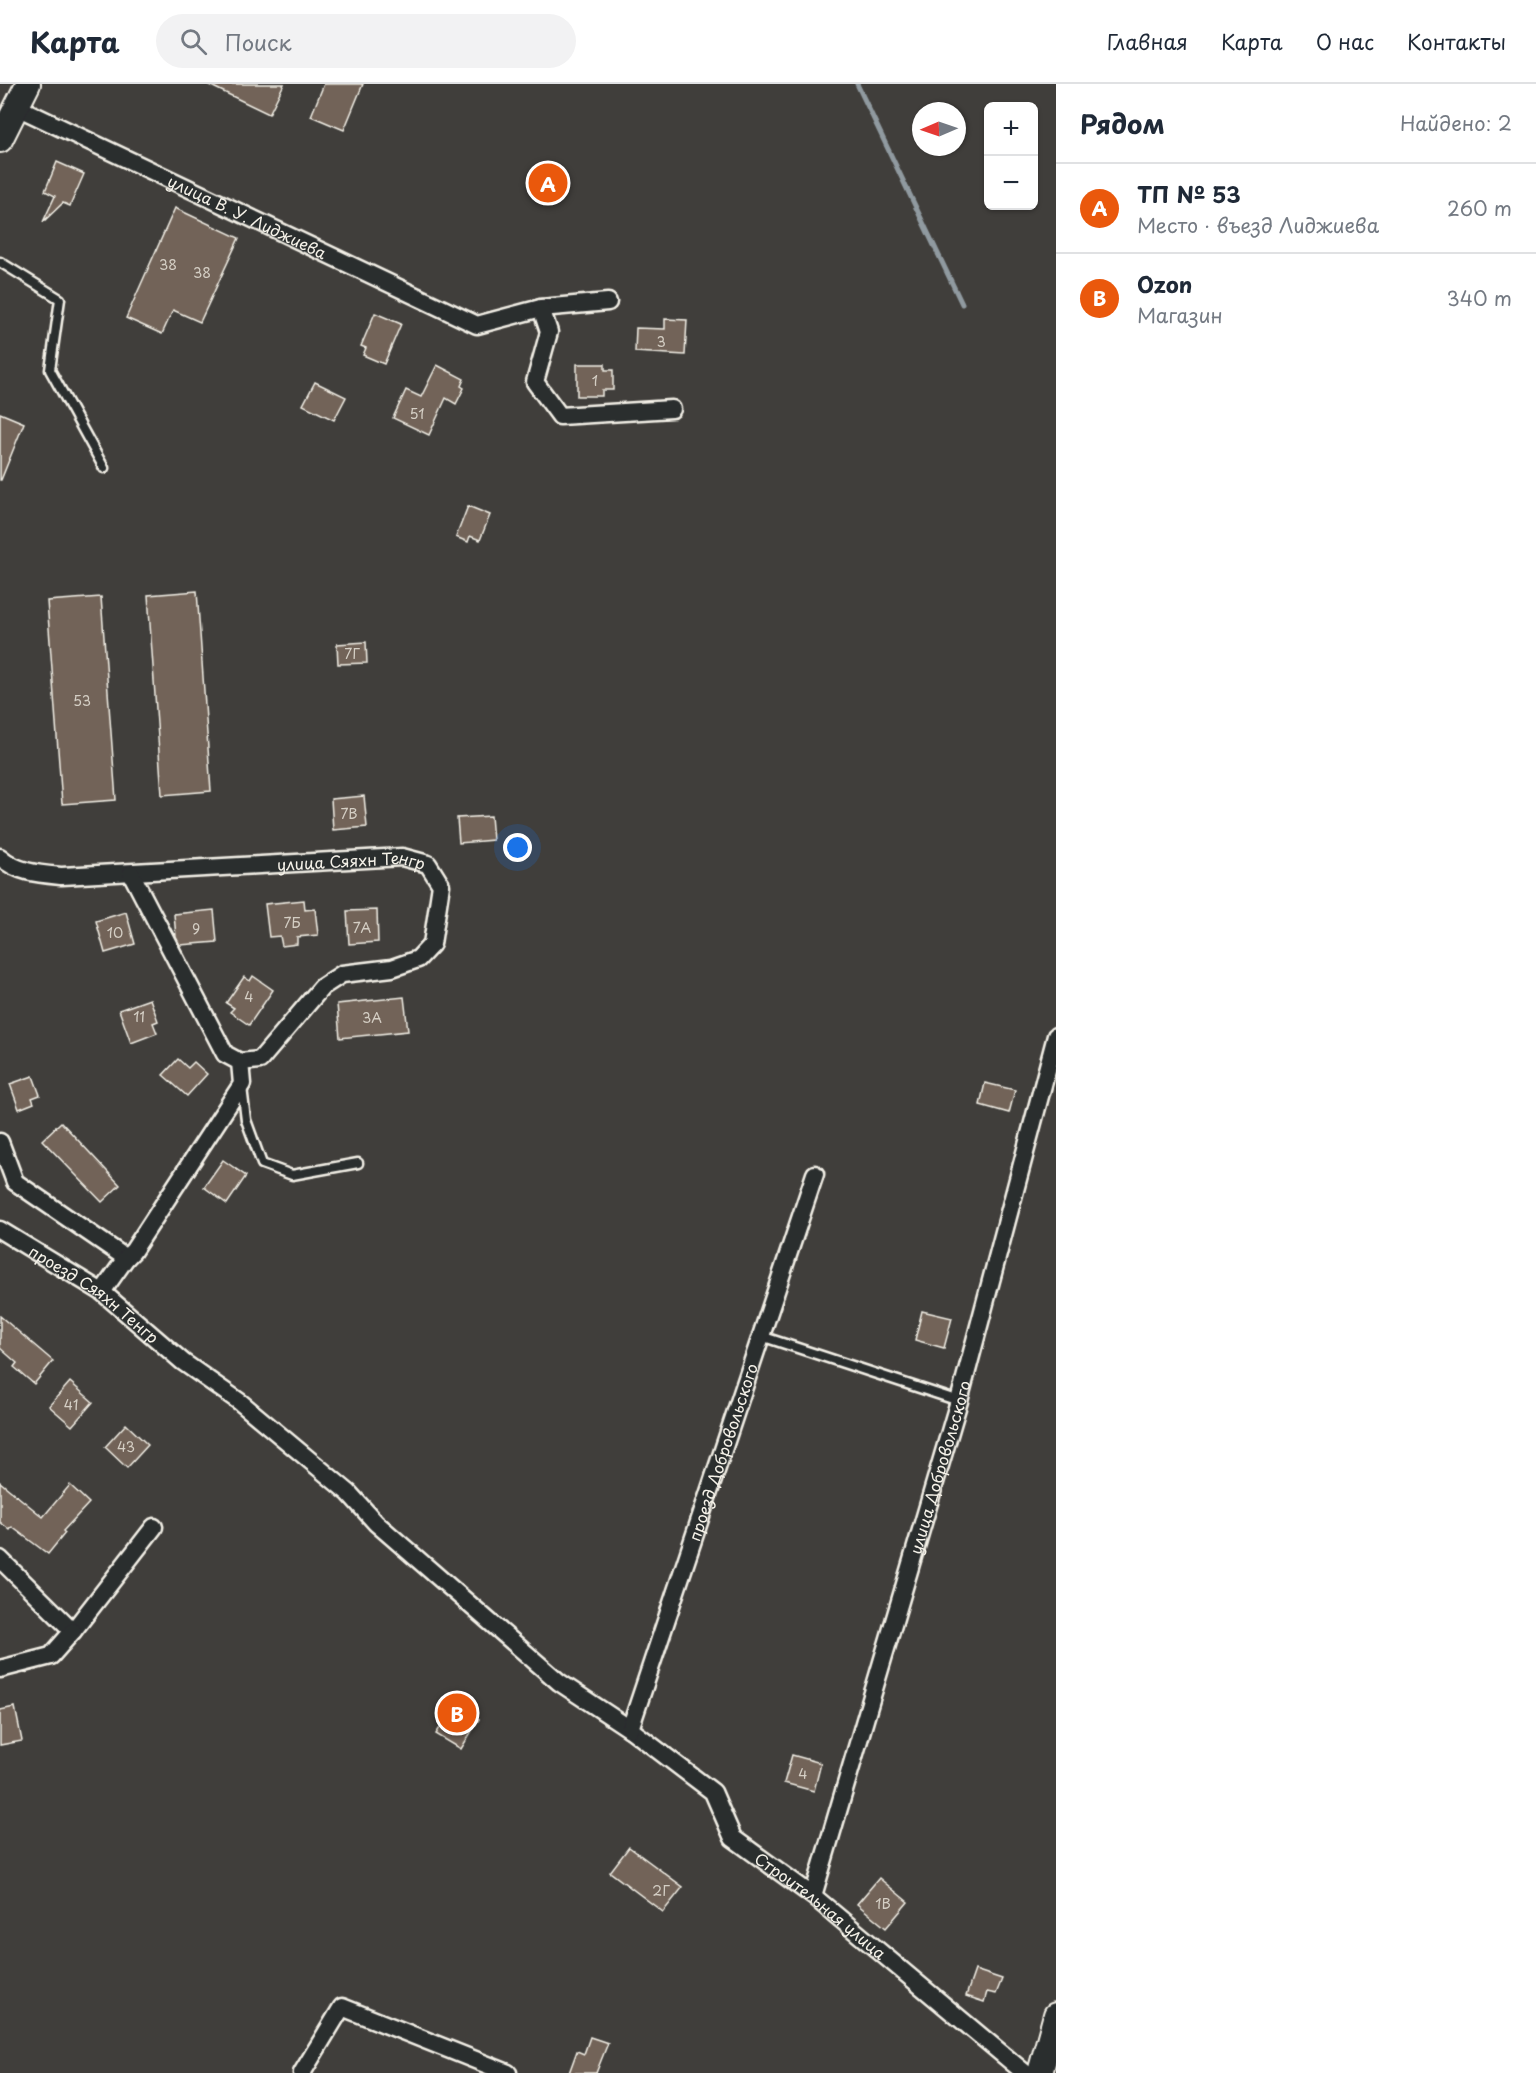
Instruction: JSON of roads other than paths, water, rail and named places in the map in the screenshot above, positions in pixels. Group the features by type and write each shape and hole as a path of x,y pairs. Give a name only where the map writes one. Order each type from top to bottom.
{"street":[{"path":"0,140 28,84"},
{"name":"улица В. У. Лиджиева","path":"17,107 477,325 541,308"},
{"path":"608,302 541,308 549,332 535,382 560,416 672,409"},
{"name":"улица Сяяхн Тенгр","path":"0,857 10,866 32,874 62,876 402,857 428,864 441,885 432,944 418,959 392,968 342,974 322,987 260,1060 240,1062"},
{"path":"102,1292 133,1251 242,1084 240,1062 225,1054 131,873"},
{"name":"улица Добровольского","path":"813,1896 959,1401 1056,1036"},
{"path":"0,1142 15,1182 126,1258"},
{"name":"проезд Добровольского","path":"630,1729 815,1174"},
{"name":"проезд Сяяхн Тенгр","path":"0,1230 102,1292 183,1362 240,1402 349,1493 376,1523 426,1564 559,1682 630,1729"},
{"path":"0,1669 51,1656 154,1527"},
{"path":"0,1558 73,1631"},
{"name":"Строительная улица","path":"630,1729 713,1792 733,1838 813,1896 1025,2073"},
{"path":"302,2073 342,2007 508,2073"},
{"path":"1040,2073 1056,2015"}],"lane":[{"path":"0,262 60,299 50,370 104,468"},
{"path":"242,1084 246,1120 262,1164 292,1175 358,1163"},
{"path":"760,1336 959,1401"}],"waterway":[{"path":"857,84 962,304"}],"place":[{"name":"ТП № 53","path":"548,183"},
{"name":"Ozon","path":"457,1713"}]}
